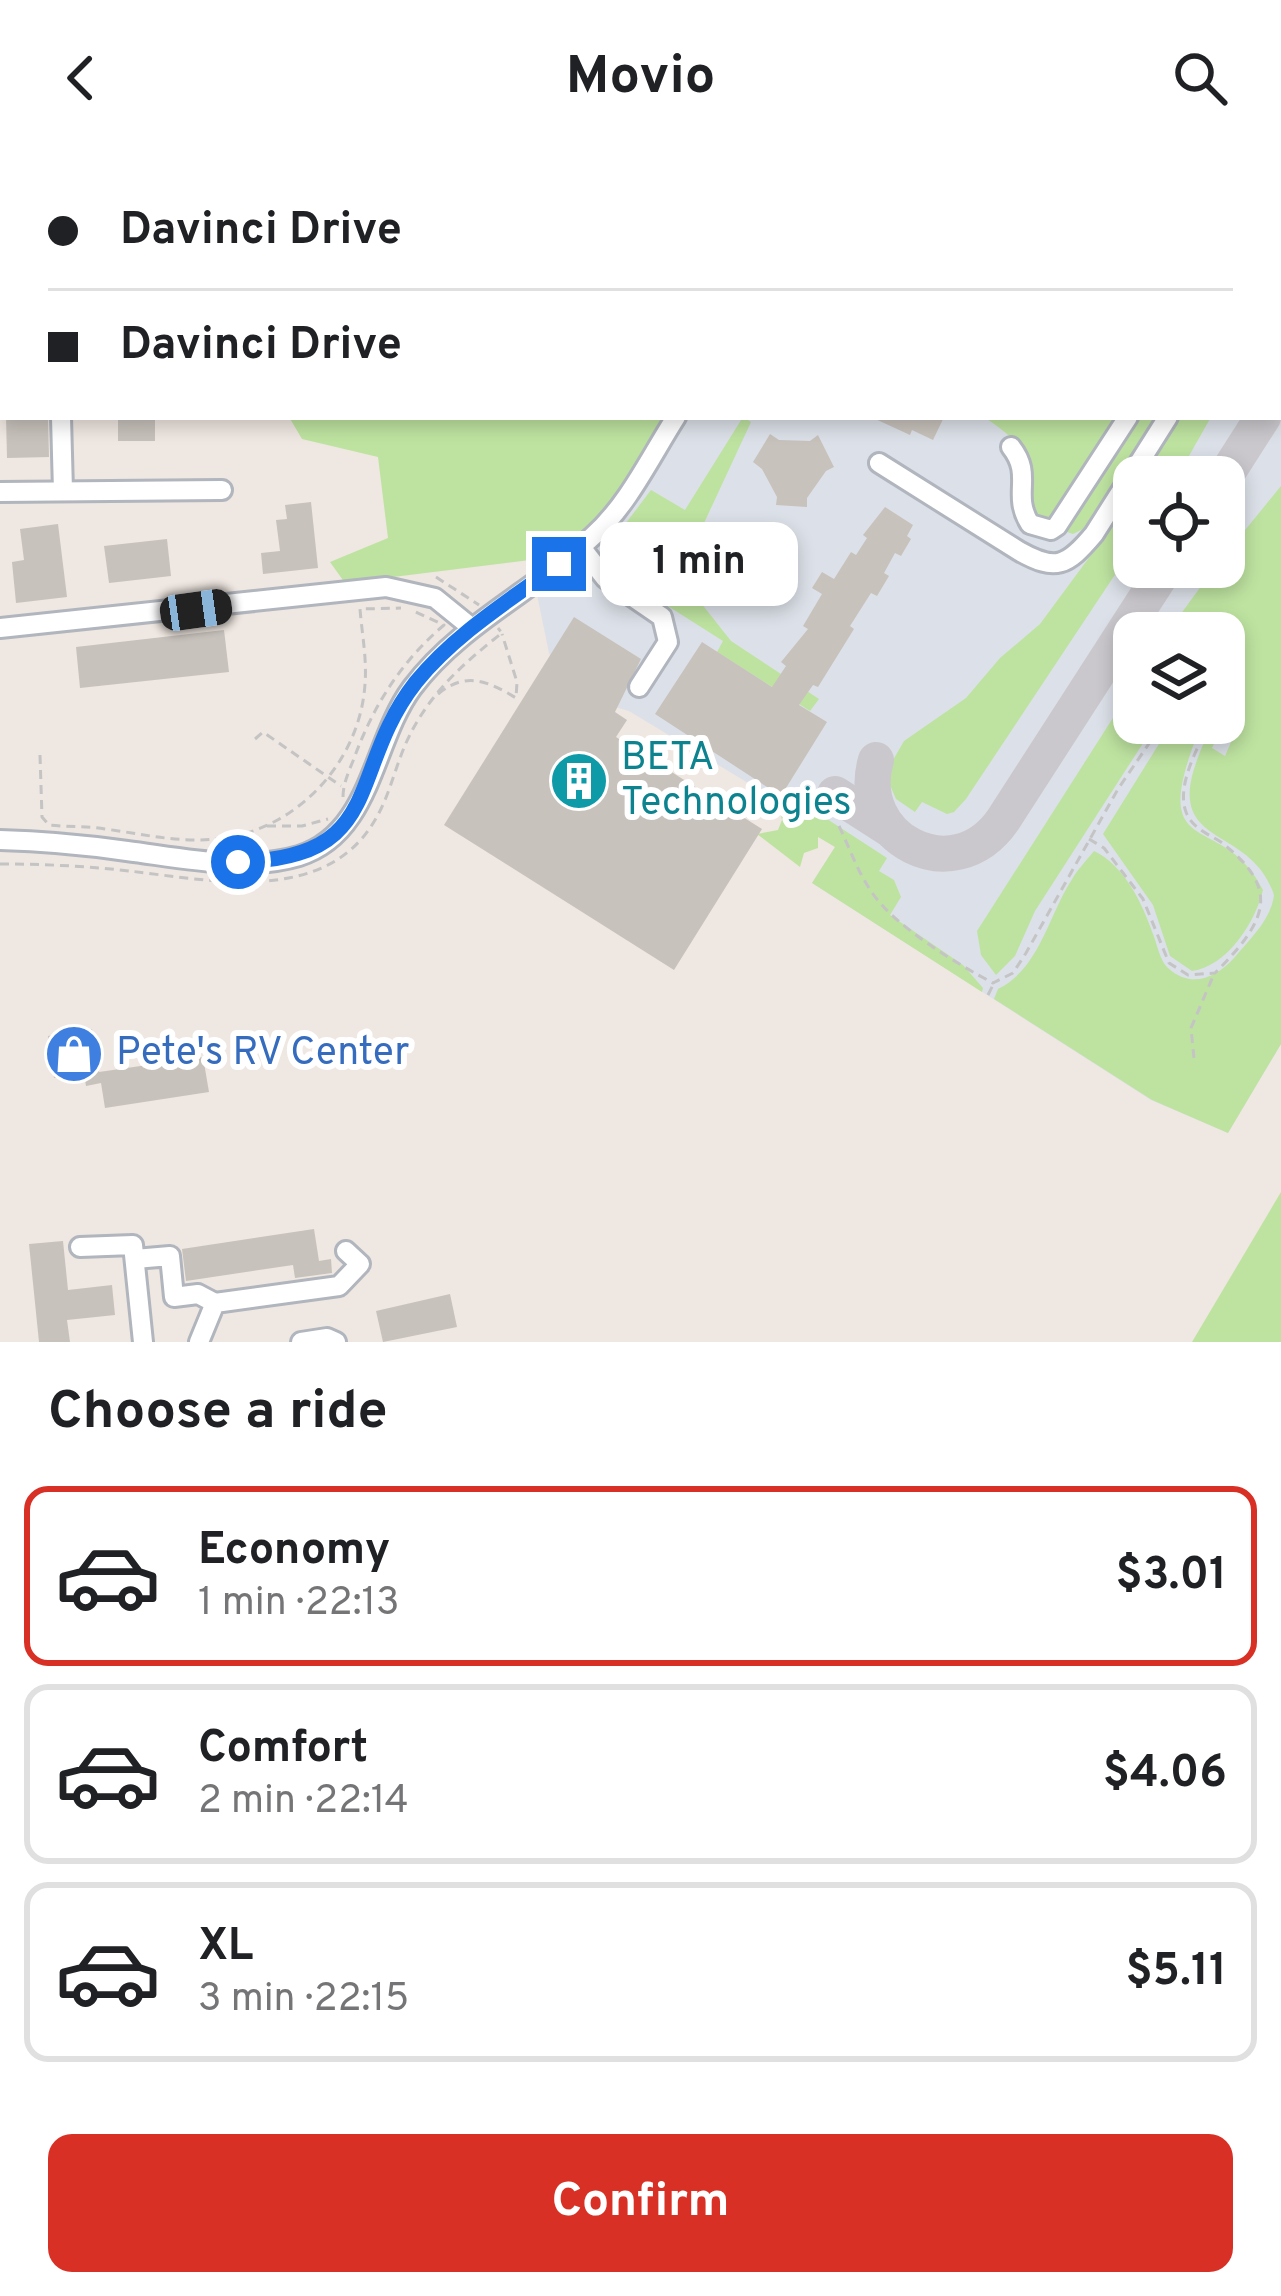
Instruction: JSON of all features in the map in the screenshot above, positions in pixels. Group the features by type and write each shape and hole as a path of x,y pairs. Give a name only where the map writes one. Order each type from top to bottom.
{"street":[{"path":"62,420 63,491"},
{"path":"0,840 238,862 281,860 310,851 334,836 353,815 389,726 412,688 472,628 581,547 613,514 674,420"},
{"path":"1011,447 1024,472 1018,496 1021,509 1030,524 1051,530 1126,420"},
{"path":"879,463 1018,551 1039,562 1061,563 1079,552 1094,534 1166,420"},
{"path":"0,492 221,490"},
{"path":"581,547 595,567 662,616 668,642 639,687"},
{"path":"595,567 644,573 694,587"},
{"path":"0,628 386,587 435,598 472,628"},
{"path":"80,1247 133,1245 143,1342"},
{"path":"135,1259 170,1256 174,1297 197,1294 214,1303 339,1286 360,1264 346,1251"},
{"path":"199,1342 214,1303"},
{"path":"301,1342 327,1338 336,1342"}],"path":[{"path":"433,698 447,686 476,679 515,698 517,682 502,633 489,616 465,593 436,577"},
{"path":"267,826 292,812 327,780 353,735 366,681 360,609 407,608 444,625 387,687 341,794 348,805"},
{"path":"0,864 60,865 226,882 282,879 319,870 365,835 378,816 408,739 433,698 463,664 502,633"},
{"path":"255,739 262,732 343,788"},
{"path":"353,735 362,737"},
{"path":"988,995 993,983 1012,973 1026,953 1089,838 1149,744"},
{"path":"1194,1058 1191,1028 1202,994 1264,913 1268,900 1258,868 1193,824 1184,809 1184,789 1202,744"},
{"path":"40,755 42,817 49,825 178,840 216,839 267,826 302,826 340,812"},
{"path":"839,826 872,893 889,914 993,983"},
{"path":"1089,838 1104,848 1143,899 1168,962 1188,975 1215,973"}],"shaded area":[{"path":"604,420 1281,420 1281,1044 1228,1133 1151,1100 812,883 835,847 785,815 778,801 629,711 604,704 562,674 549,653 530,560"}],"green space":[{"path":"291,420 665,420 607,509 588,531 542,566 530,560 345,583 330,562 388,538 378,457 302,439"},
{"path":"741,420 751,422 685,564 688,573 678,578 598,560 651,490 685,510"},
{"path":"988,420 1119,420 1051,523 1029,511 1026,466 1011,437"},
{"path":"1131,420 1156,420 1133,456 1113,456 1113,487 1087,527 1073,534 1061,530"},
{"path":"1177,420 1209,420 1189,456 1154,456"},
{"path":"1281,486 1281,1044 1228,1133 1152,1100 994,999 998,989 1033,956 1071,881 1094,851 1131,886 1163,961 1185,978 1203,978 1219,971 1264,921 1274,895 1263,872 1201,824 1192,810 1190,790 1204,744 1214,744 1212,748 1225,756 1230,744 1245,744 1245,612 1182,612 1200,588 1245,588 1245,530"},
{"path":"1113,522 1113,578 966,799 947,814 922,802 915,812 896,799 885,774 904,741 966,698 1000,658 1040,624"},
{"path":"619,575 654,583 701,603 731,641 819,699 810,711 717,652 723,641"},
{"path":"1113,718 1113,744 1142,744 1035,911 1015,956 996,975 981,955 977,931"},
{"path":"1159,744 1194,744 1180,800 1185,818 1246,865 1263,890 1238,941 1217,961 1192,971 1170,956 1153,905 1103,834"},
{"path":"784,791 887,858 879,871 894,880 901,897 890,915 963,965 982,992 812,883 835,847 818,837 818,848 804,853 800,867 757,834 778,830 782,820 778,801"},
{"path":"1281,1192 1281,1342 1192,1342"}],"building":[{"path":"6,420 48,420 49,457 7,458"},
{"path":"118,420 155,420 155,441 118,441"},
{"path":"878,420 943,420 933,440 912,430 910,435"},
{"path":"770,434 779,440 810,441 818,435 834,467 807,498 807,507 776,505 777,497 753,462"},
{"path":"311,502 318,568 263,574 261,553 280,551 276,520 287,519 285,505"},
{"path":"885,507 913,525 907,536 911,539 901,556 895,553 884,573 889,576 877,596 871,593 818,687 813,685 799,705 827,722 781,796 655,714 702,642 772,687 786,666 781,662 808,629 803,626 822,594 812,588 822,572 834,579 851,552 856,555 867,538 863,535"},
{"path":"58,524 67,597 16,603 12,562 24,560 20,529"},
{"path":"167,539 171,576 109,583 104,546"},
{"path":"715,542 721,546 753,544 765,567 744,593 744,600 719,600 708,568 701,564"},
{"name":"BETA Technologies","path":"574,617 641,659 615,712 627,720 616,737 762,829 674,970 444,825"},
{"path":"224,630 229,672 80,688 76,647"},
{"path":"92,1029 99,1072 203,1057 209,1092 105,1108 101,1083 86,1086 84,1074 54,1078 48,1036"},
{"path":"314,1229 319,1261 331,1259 332,1273 295,1278 293,1265 186,1281 182,1249"},
{"path":"63,1241 68,1290 112,1285 115,1315 67,1320 70,1342 39,1342 29,1244"},
{"path":"450,1294 457,1327 383,1342 376,1311"}],"taxiway":[{"path":"1238,456 1261,420"},
{"path":"876,760 873,788 879,812 893,832 912,846 935,853 959,852 982,841 1003,820 1152,588"},
{"path":"835,794 888,828"}],"place":[{"name":"BETA Technologies","path":"579,781"},
{"name":"Pete's RV Center","path":"74,1054"}],"route":[{"path":"238,862 296,856 321,845 345,826 360,801 389,726 412,688 472,628 559,564"}]}
